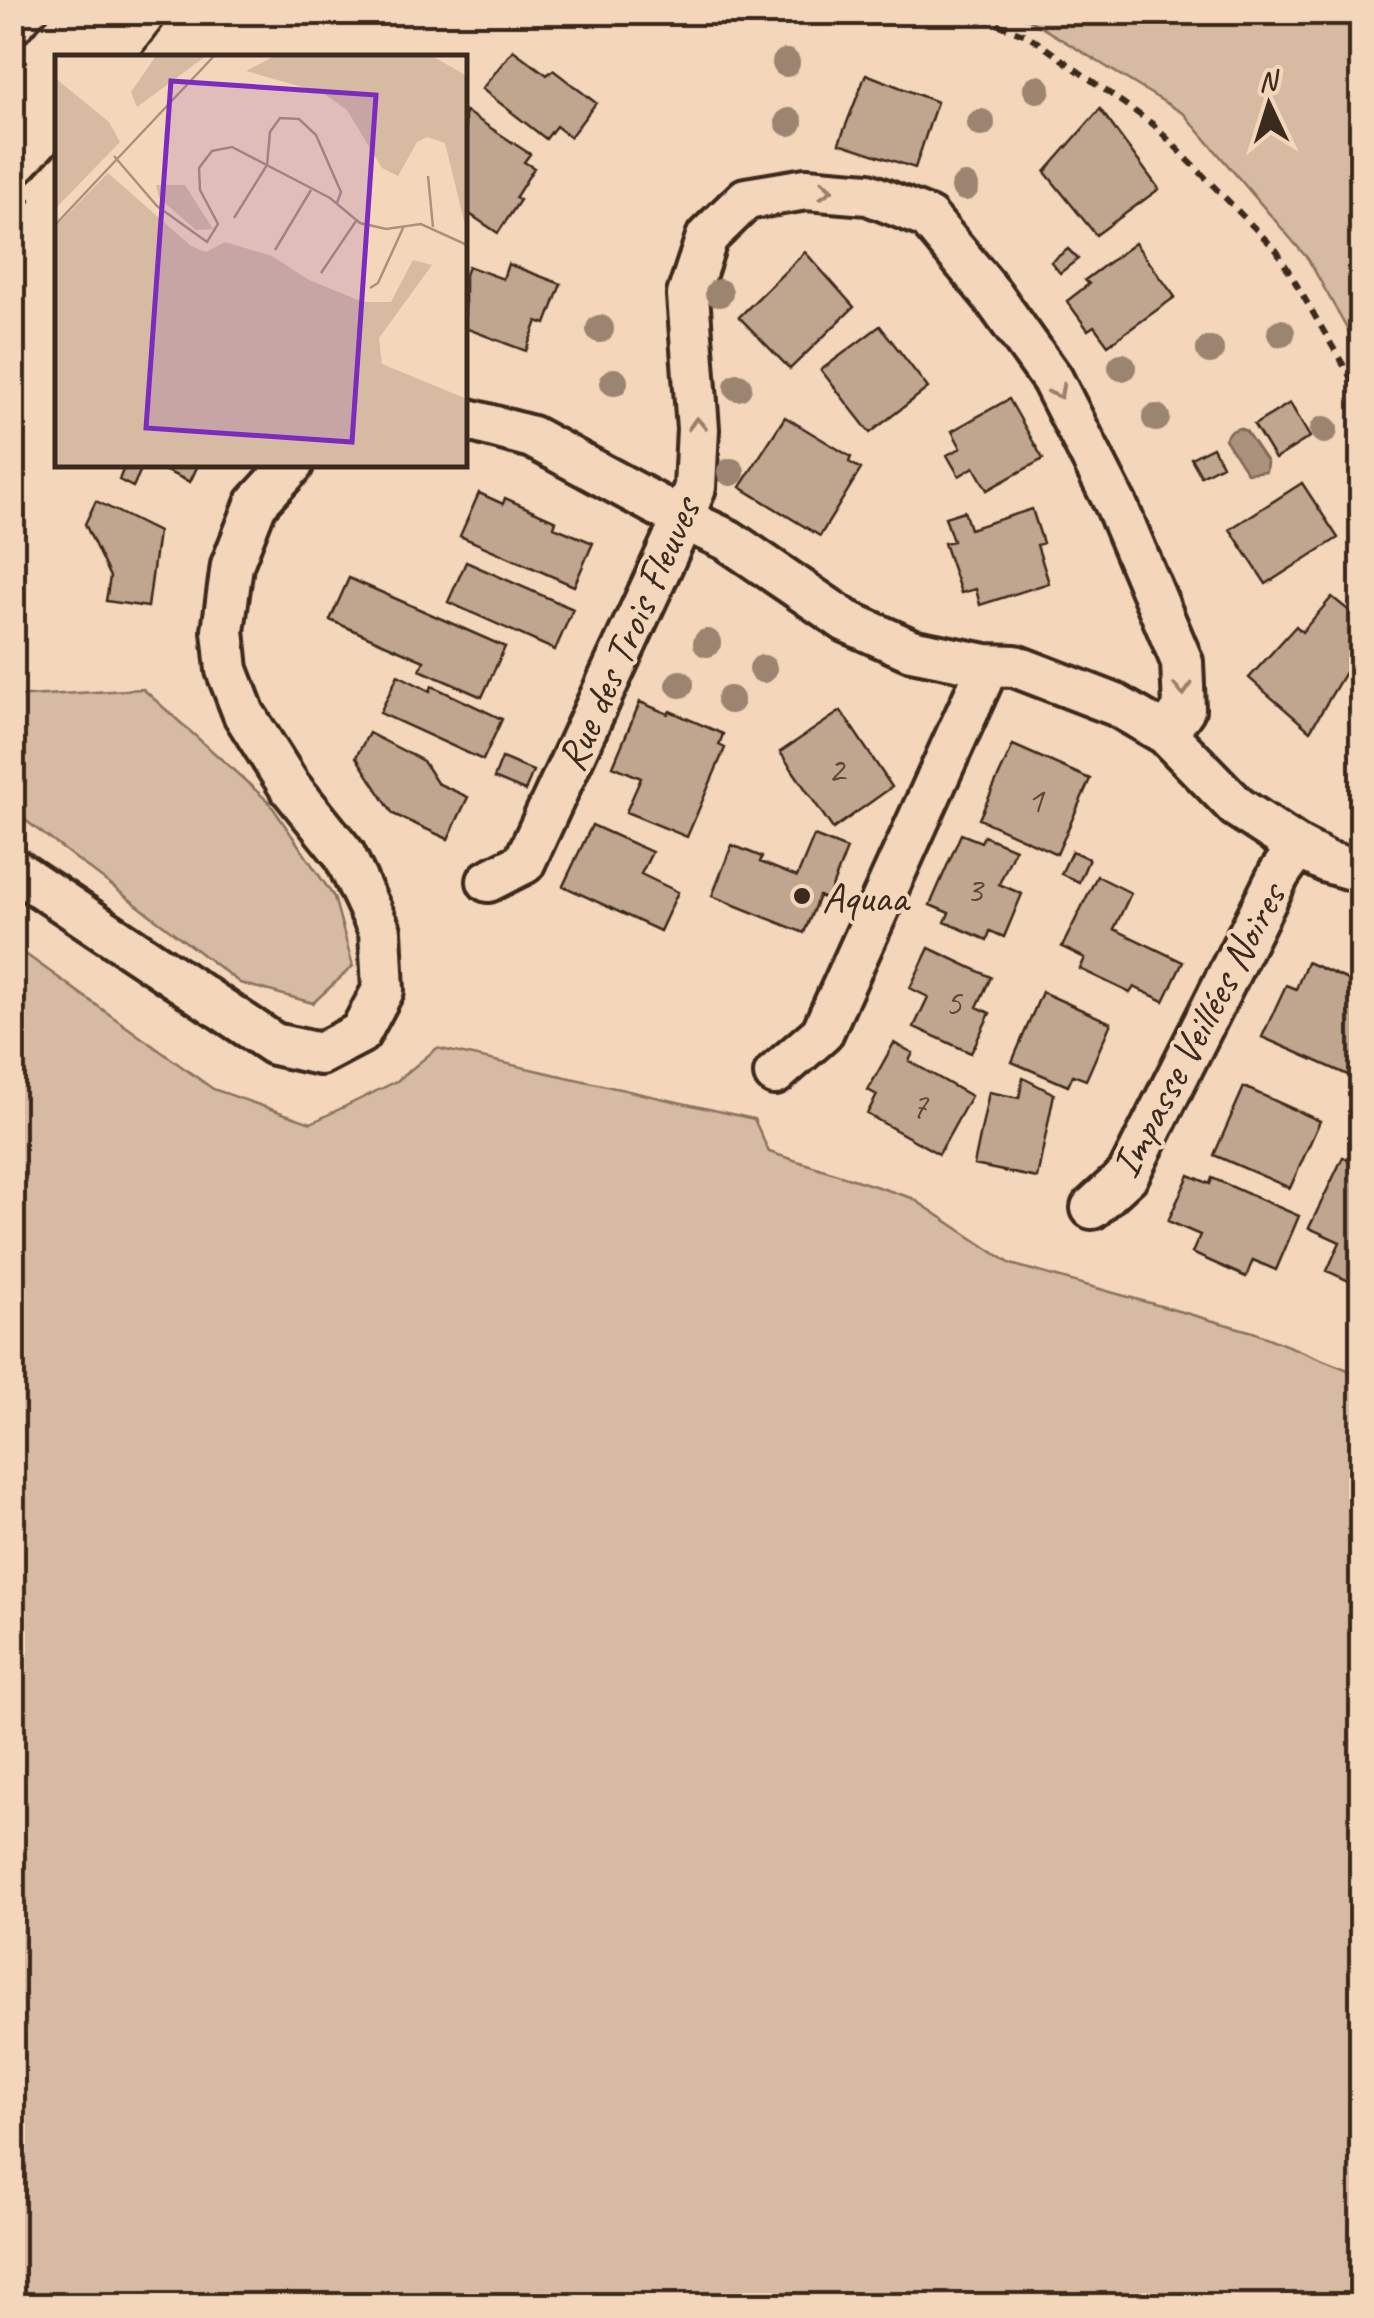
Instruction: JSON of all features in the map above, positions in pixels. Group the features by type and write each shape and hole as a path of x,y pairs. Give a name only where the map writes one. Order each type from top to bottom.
{"main road":[{"path":"12,98 94,12"},
{"path":"103,55 137,12"},
{"path":"12,158 55,110"}],"street":[{"name":"Rue des Trois Fleuves","path":"488,880 524,863 683,519 694,487 698,429 688,296 707,237 746,199 806,189 868,194 928,218 992,295 1052,379 1117,508 1182,662 1184,710 1166,734"},
{"path":"468,420 532,437 728,540 846,621 912,650 986,665 1014,666 1116,705 1166,734 1237,807 1298,847 1327,862 1362,872"},
{"path":"12,868 274,1044 320,1054 360,1033 383,990 380,932 344,854 290,787 244,714 227,670 224,632 232,565 256,504 289,468"},
{"path":"775,1074 822,1034 982,682 986,665"},
{"name":"Impasse Veillées Noires","path":"1092,1208 1128,1175 1279,874 1298,847"}],"path":[{"path":"964,12 1029,36 1154,125 1276,250 1362,397"}],"shaded area":[{"path":"1018,13 1361,13 1361,354 1308,259 1184,114"},
{"path":"1239,428 1246,431 1267,462 1266,471 1247,473 1225,439 1229,432"},
{"path":"143,689 269,802 334,897 353,966 313,1003 240,983 13,811 13,697"},
{"path":"13,945 213,1089 311,1123 397,1081 437,1048 754,1119 769,1152 912,1198 1011,1264 1253,1332 1361,1375 1361,2305 13,2305"}],"building":[{"path":"513,50 547,75 553,70 596,103 570,137 556,126 546,139 482,89"},
{"path":"866,74 937,102 915,168 839,143"},
{"path":"1100,109 1159,189 1096,235 1045,172"},
{"path":"468,113 530,154 524,162 534,168 515,198 520,200 498,233 468,213"},
{"path":"1135,243 1175,297 1108,345 1094,326 1088,330 1067,301 1089,284 1085,280"},
{"path":"1068,249 1078,259 1060,273 1051,262"},
{"path":"805,252 854,307 790,369 739,317"},
{"path":"508,264 561,284 546,324 537,321 526,351 468,329 468,266 503,279"},
{"path":"880,326 928,388 870,433 821,370"},
{"path":"1009,399 1043,459 987,490 974,467 959,476 947,455 961,448 952,431"},
{"path":"1290,403 1310,437 1275,459 1254,425"},
{"path":"785,417 851,457 849,462 861,469 820,536 740,487"},
{"path":"1213,447 1222,465 1201,476 1191,458"},
{"path":"124,468 142,468 133,487 119,480"},
{"path":"160,468 197,468 190,482"},
{"path":"1302,483 1338,538 1266,584 1230,529"},
{"path":"479,493 503,504 505,498 556,521 554,527 593,543 574,586 460,536"},
{"path":"96,501 158,532 148,607 106,601 110,577 85,524"},
{"path":"1032,509 1043,543 1037,545 1049,583 980,605 976,589 961,593 944,543 953,541 945,517 964,511 970,529"},
{"path":"466,562 573,609 555,650 448,602"},
{"path":"349,578 505,647 482,697 420,670 424,661 330,620"},
{"path":"1332,597 1362,621 1362,644 1310,731 1249,678 1296,626 1302,632"},
{"path":"398,675 430,691 432,686 502,719 483,760 380,713"},
{"path":"640,702 723,734 719,745 725,748 687,837 626,812 641,778 613,766"},
{"path":"841,711 892,787 833,829 780,752"},
{"path":"369,733 423,761 437,783 468,797 448,839 393,814 356,757"},
{"path":"1013,745 1090,779 1057,854 979,819"},
{"path":"502,758 533,771 525,791 494,778"},
{"path":"592,825 652,852 641,874 678,892 660,931 563,886"},
{"path":"961,834 981,842 984,836 1015,849 999,884 1022,894 1004,937 990,931 987,940 945,922 949,913 930,905"},
{"path":"814,836 847,849 827,900 819,896 804,933 712,896 732,845 797,877"},
{"path":"1072,851 1089,859 1079,882 1061,874"},
{"path":"1097,876 1131,893 1114,929 1183,962 1164,1001 1134,987 1130,993 1080,969 1085,958 1062,947"},
{"path":"929,948 991,977 977,1007 990,1013 971,1053 914,1027 928,997 910,988"},
{"path":"1307,962 1362,986 1355,1003 1362,1006 1362,1068 1357,1079 1262,1037 1286,985 1296,989"},
{"path":"1042,992 1111,1023 1086,1080 1073,1075 1068,1086 1012,1062"},
{"path":"894,1043 913,1053 909,1061 971,1096 939,1154 867,1114 877,1095 868,1090"},
{"path":"1023,1078 1054,1094 1037,1178 974,1165 989,1092 1019,1098"},
{"path":"1244,1087 1320,1121 1290,1188 1214,1155"},
{"path":"1343,1157 1362,1166 1362,1287 1327,1271 1340,1242 1309,1228"},
{"path":"1189,1175 1210,1184 1212,1178 1299,1216 1276,1270 1253,1260 1246,1277 1192,1253 1200,1235 1168,1221"}],"place":[{"name":"Aquaa","path":"802,896"}]}
